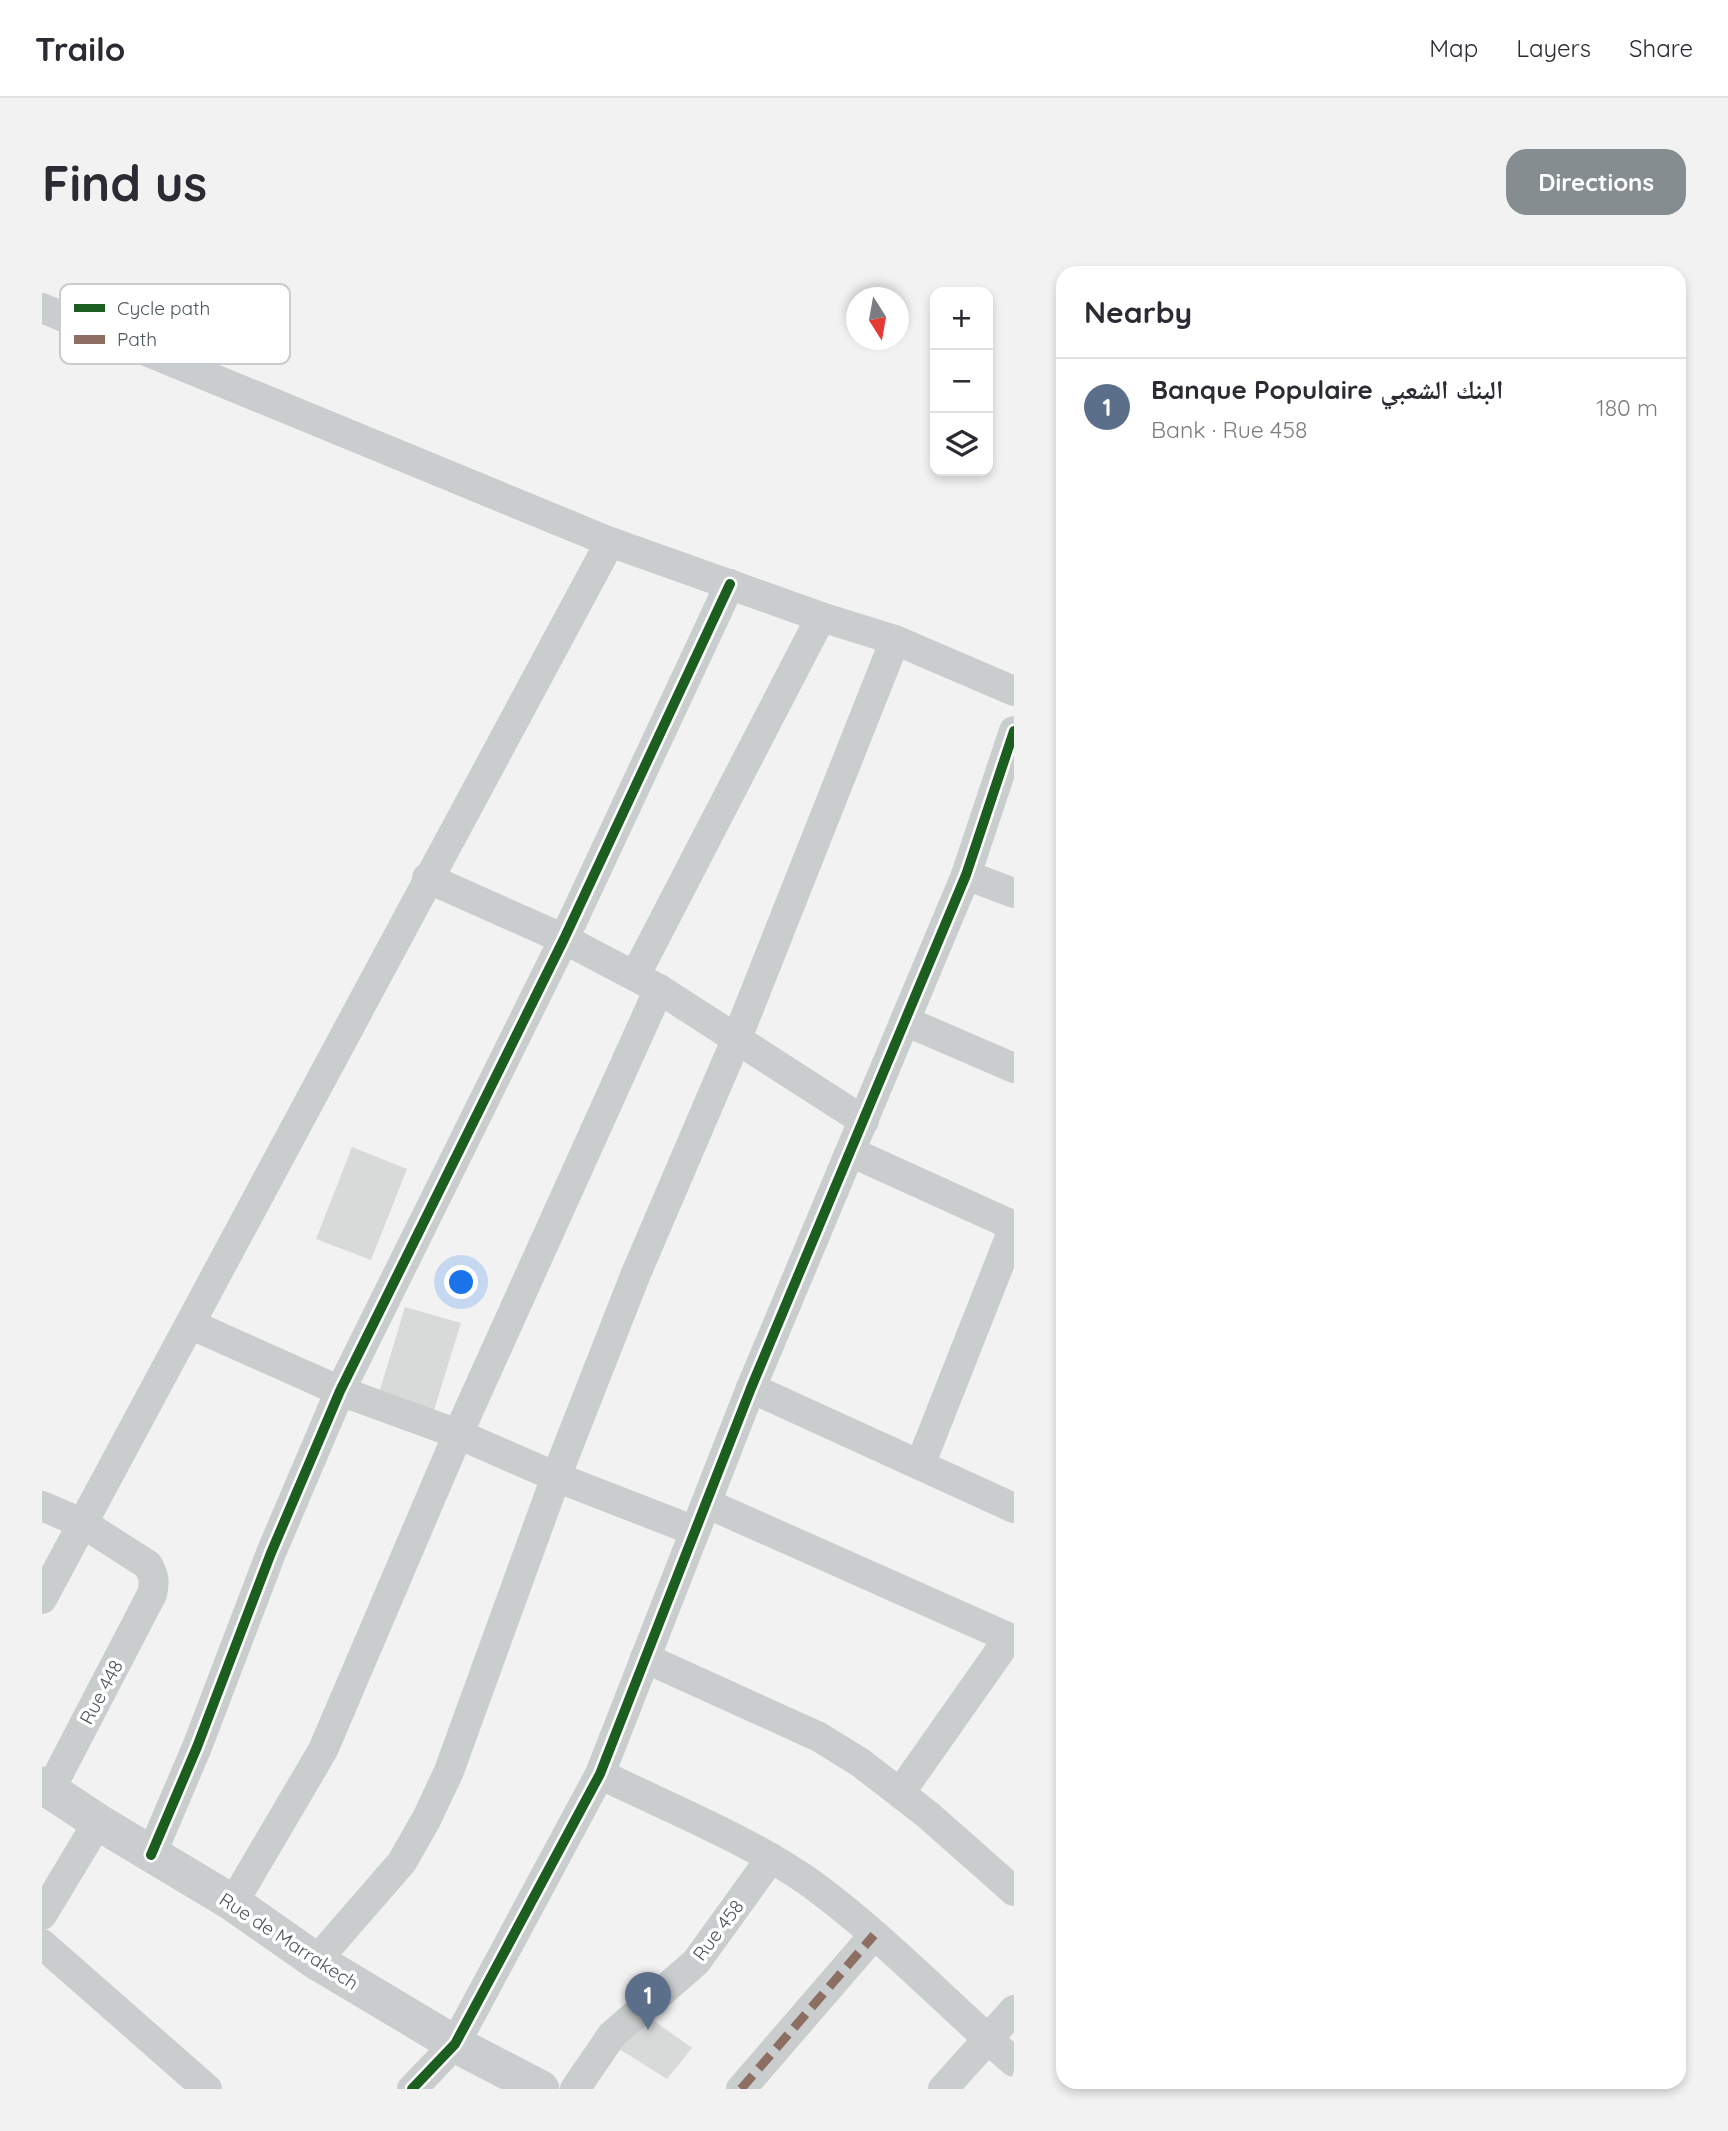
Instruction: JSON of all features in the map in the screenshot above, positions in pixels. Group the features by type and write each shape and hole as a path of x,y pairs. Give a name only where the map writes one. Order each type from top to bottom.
{"street":[{"path":"42,308 60,315"},
{"path":"178,364 610,542 821,617 895,640 1014,691"},
{"path":"42,1599 610,542"},
{"path":"151,1855 197,1747 271,1553 340,1391 564,939 730,584"},
{"path":"233,1903 323,1750 647,982 821,617"},
{"path":"316,1961 402,1862 449,1771 556,1477 635,1276 737,1038 895,640"},
{"path":"412,2089 455,2044 600,1774 751,1388 966,875 1014,731"},
{"path":"966,875 1014,892"},
{"path":"428,878 564,939 647,982 864,1121"},
{"path":"905,1021 1014,1068"},
{"path":"850,1152 1014,1226 920,1465"},
{"path":"190,1324 340,1391 458,1434 556,1477 695,1531"},
{"path":"751,1388 1014,1508"},
{"path":"706,1503 1012,1639 900,1793"},
{"path":"42,1506 84,1524"},
{"name":"Rue 448","path":"46,1788 152,1594 153,1574 148,1565 84,1524"},
{"path":"645,1658 819,1737 900,1793 980,1859 1014,1891"},
{"path":"600,1774 771,1858 813,1885 874,1935 1014,2062"},
{"name":"Rue de Marrakech","path":"46,1788 97,1822 233,1903 316,1961 455,2044 541,2089"},
{"path":"42,1914 97,1822"},
{"name":"Rue 458","path":"575,2089 612,2035 696,1962 771,1858"},
{"path":"741,2089 874,1935"},
{"path":"42,1944 194,2085"},
{"path":"943,2089 1014,2010"}],"building":[{"path":"352,1147 407,1169 371,1260 316,1239"},
{"path":"405,1307 461,1323 434,1410 379,1393"},
{"path":"643,2013 692,2048 667,2079 616,2047"}],"marked path":[{"path":"741,2089 874,1935"}],"cycle path":[{"path":"151,1855 197,1747 271,1553 340,1391 564,939 730,584"},
{"path":"412,2089 455,2044 600,1774 751,1388 966,875 1014,731"}],"place":[{"name":"Banque Populaire البنك الشعبي","path":"648,2030"}]}
